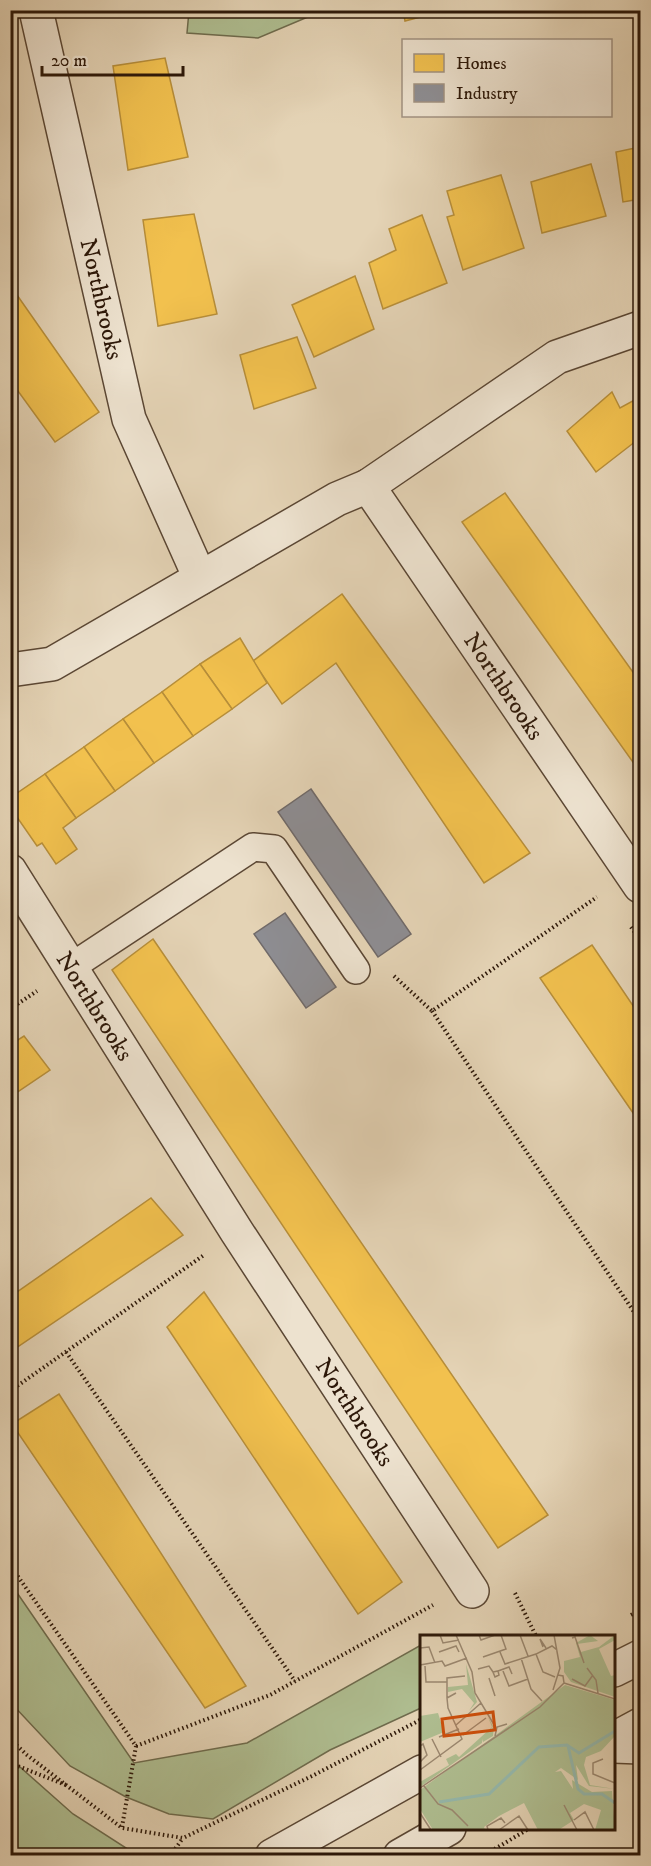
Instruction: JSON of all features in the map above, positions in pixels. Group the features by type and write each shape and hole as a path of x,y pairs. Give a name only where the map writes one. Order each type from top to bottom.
{"street":[{"name":"Northbrooks","path":"36,10 129,419 200,578"},
{"path":"10,670 52,664 337,498 369,486 557,357 640,328"},
{"name":"Northbrooks","path":"369,486 640,886"},
{"name":"Northbrooks","path":"10,871 237,1232 472,1591"},
{"path":"615,1670 640,1657"},
{"path":"615,1738 640,1725"},
{"path":"273,1856 420,1773"},
{"path":"400,1856 446,1830"}],"lane":[{"path":"71,967 253,847 274,849 357,970"},
{"path":"615,1749 640,1750"}],"path":[{"path":"432,1011 606,891"},
{"path":"357,970 386,969 432,1011 640,1321"},
{"path":"10,1391 237,1232"},
{"path":"66,1352 296,1681"},
{"path":"10,1565 136,1746 122,1828"},
{"path":"136,1746 270,1695 445,1598 472,1591"},
{"path":"170,1856 183,1838 312,1776 420,1720"},
{"path":"10,1739 27,1755 122,1828 183,1838"},
{"path":"10,1763 71,1787"},
{"path":"483,1856 527,1830"}],"green space":[{"path":"189,10 322,11 258,38 187,33"},
{"path":"11,1584 134,1763 247,1743 420,1646 420,1708 330,1750 213,1819 169,1814 126,1797 70,1766 11,1703"},
{"path":"11,1759 73,1814 137,1855 11,1855"}],"building: Homes":[{"path":"403,10 447,10 405,21"},
{"path":"165,58 188,157 128,170 113,66"},
{"path":"640,147 640,199 623,202 616,152"},
{"path":"591,164 606,216 542,233 531,182"},
{"path":"501,175 524,248 463,270 447,217 454,215 447,191"},
{"path":"194,214 217,314 158,326 143,220"},
{"path":"422,215 447,283 383,309 369,263 396,250 389,229"},
{"path":"355,276 374,329 314,357 292,305"},
{"path":"10,285 99,412 55,442 10,380"},
{"path":"297,337 316,388 254,409 240,355"},
{"path":"612,392 620,408 640,397 640,448 636,441 596,472 567,431"},
{"path":"505,493 640,682 640,772 462,522"},
{"path":"342,594 530,853 484,883 336,663 282,704 253,661"},
{"path":"240,638 267,683 232,709 200,664"},
{"path":"200,664 232,709 193,736 162,692"},
{"path":"162,692 193,736 154,763 123,719"},
{"path":"123,719 154,763 115,791 84,747"},
{"path":"84,747 115,791 76,818 45,774"},
{"path":"45,774 76,818 63,828 77,849 56,864 42,843 37,846 10,807 10,798"},
{"path":"153,939 548,1515 498,1548 112,970"},
{"path":"592,945 640,1016 640,1123 540,978"},
{"path":"24,1036 50,1070 10,1097 10,1045"},
{"path":"151,1198 183,1235 10,1352 10,1297"},
{"path":"204,1292 402,1582 358,1614 167,1327"},
{"path":"59,1394 246,1686 205,1708 12,1424"}],"building: Industry":[{"path":"311,789 411,934 378,957 278,812"},
{"path":"285,913 336,987 306,1008 254,934"}]}
